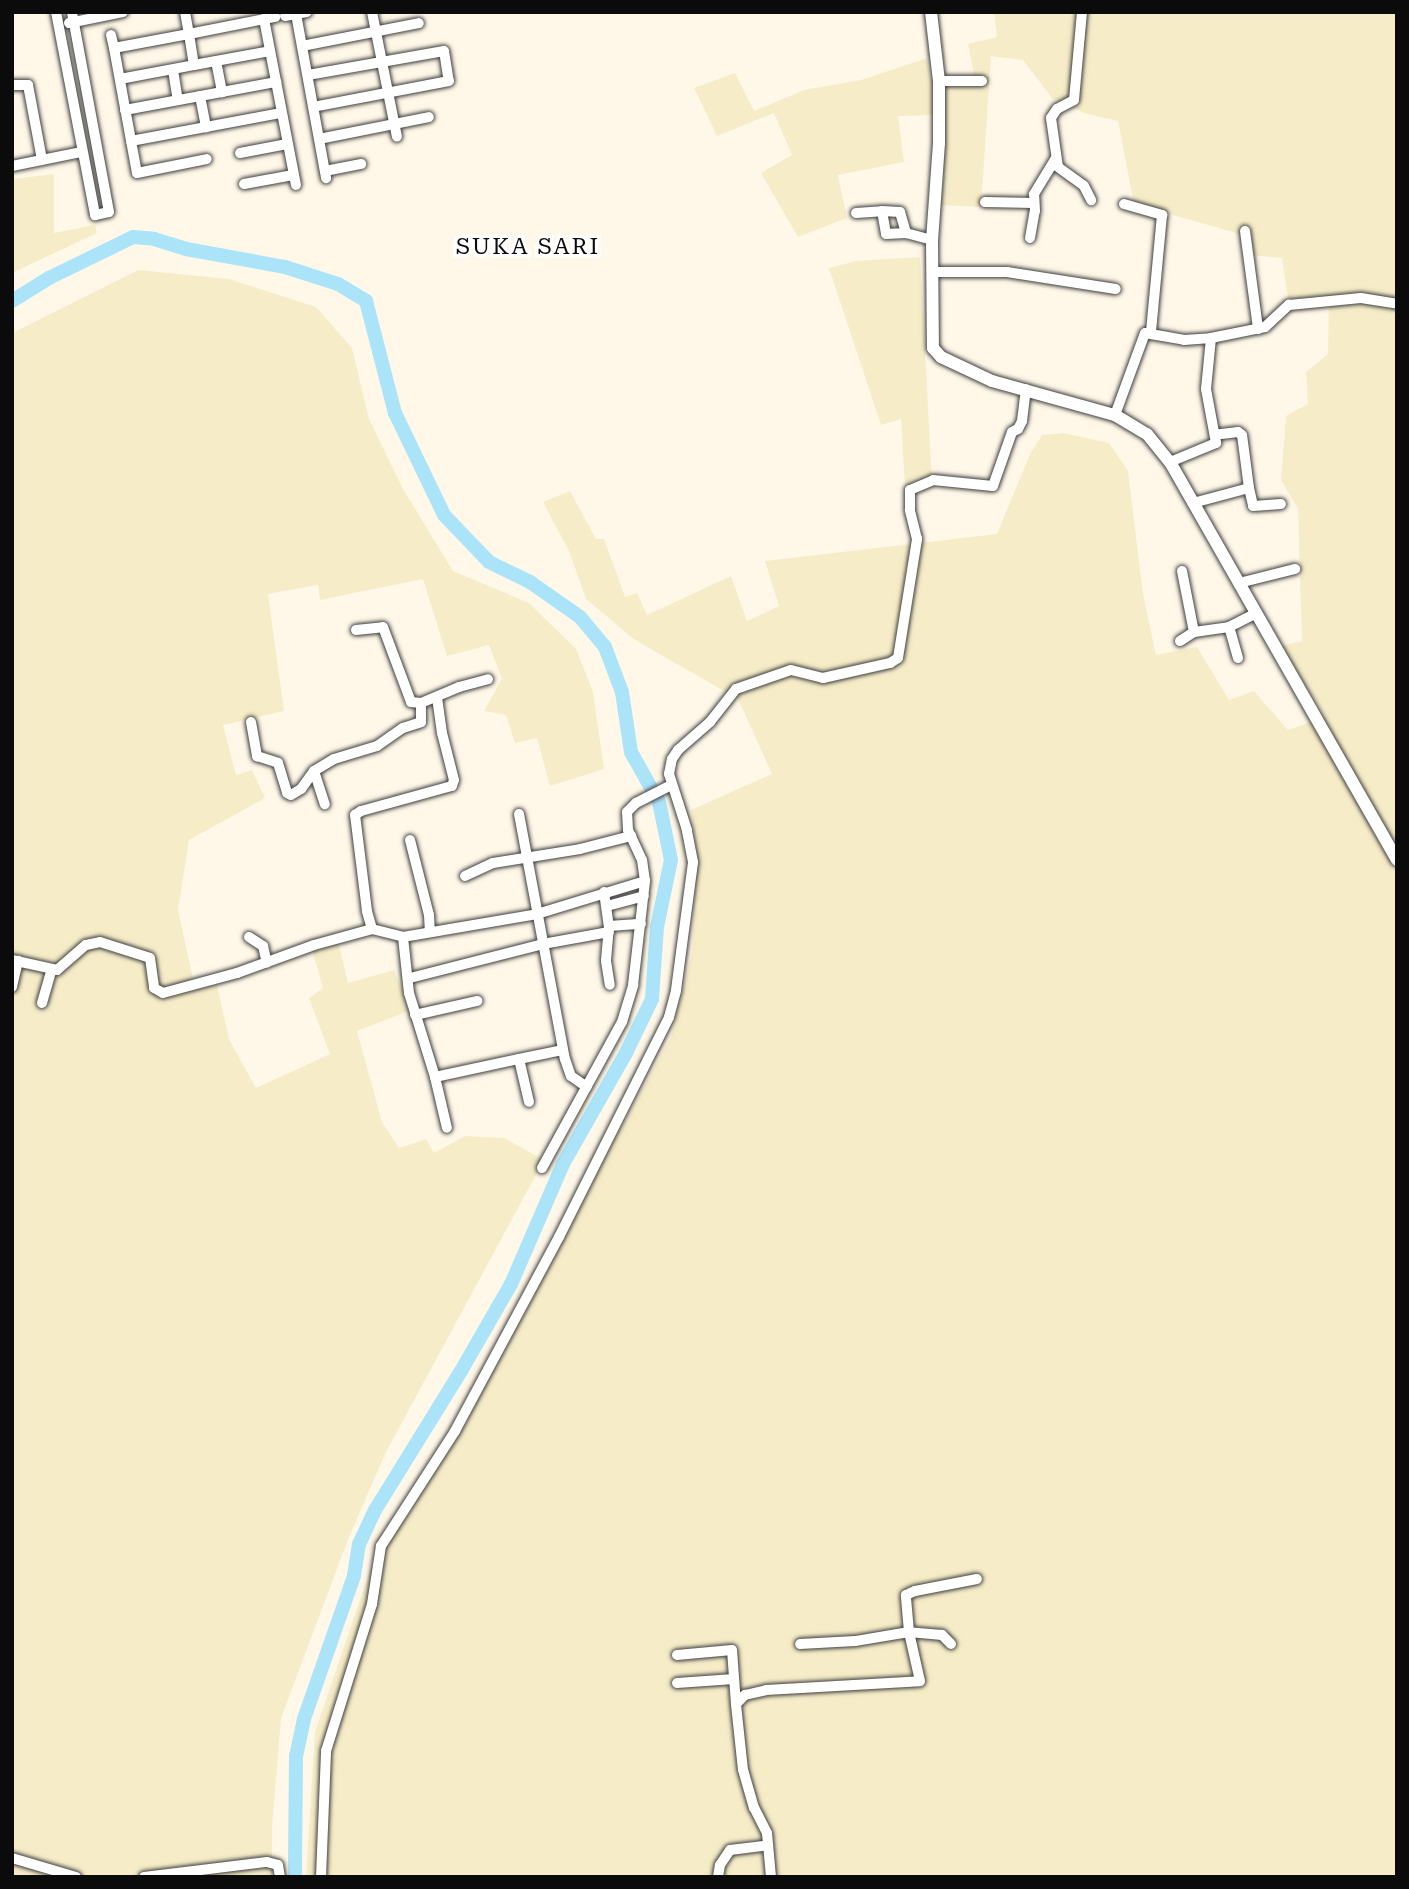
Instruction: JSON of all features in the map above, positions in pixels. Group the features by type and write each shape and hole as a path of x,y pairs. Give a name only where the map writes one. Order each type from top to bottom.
{"street":[{"path":"56,12 95,215 109,212 74,17"},
{"path":"59,25 74,17 123,12"},
{"path":"185,12 194,65"},
{"path":"114,48 307,12"},
{"path":"372,12 397,137"},
{"path":"931,12 939,81 939,143 932,240 932,339 936,353 992,381 1115,415 1147,434 1170,463 1397,860"},
{"path":"1082,12 1074,100 1064,104 1051,117 1056,158 1062,171 1084,186 1091,200"},
{"path":"296,14 325,175 361,164"},
{"path":"244,184 294,180 270,51 275,18"},
{"path":"302,46 419,23"},
{"path":"111,35 137,173 207,159"},
{"path":"120,79 270,51"},
{"path":"308,75 444,51 449,81 313,107"},
{"path":"216,61 222,92"},
{"path":"173,69 178,100"},
{"path":"939,81 982,81"},
{"path":"125,110 275,82"},
{"path":"12,85 29,85 42,160"},
{"path":"200,96 206,127"},
{"path":"131,141 281,113"},
{"path":"318,139 429,117"},
{"path":"240,153 287,144"},
{"path":"12,166 81,152"},
{"path":"1030,237 1038,183 1056,158"},
{"path":"985,202 1034,203"},
{"path":"1124,204 1161,215 1151,332"},
{"path":"882,211 886,234 906,233 932,240"},
{"path":"856,213 900,212 906,233"},
{"path":"1245,231 1258,329"},
{"path":"932,272 988,270 1116,289"},
{"path":"1115,415 1141,338 1151,332 1184,340 1211,338 1258,329 1269,324 1289,305 1361,298 1397,304"},
{"path":"1170,463 1213,445 1214,435 1206,389 1211,338"},
{"path":"321,1877 326,1751 372,1604 381,1546 455,1431 559,1237 669,1017 676,990 693,863 687,831 667,787 678,750 710,722 736,689 791,670 800,670 820,678 890,663 898,658 917,546 910,490 933,480 993,485 1012,432 1018,429 1022,421 1026,389"},
{"path":"1214,435 1238,432 1242,435 1254,506 1281,504"},
{"path":"1193,503 1249,488"},
{"path":"1239,583 1295,569"},
{"path":"1182,571 1194,632"},
{"path":"1180,641 1194,632 1229,627 1256,613"},
{"path":"356,630 383,627 411,702 421,703 488,679"},
{"path":"1229,627 1238,658"},
{"path":"372,929 355,815 361,811 452,786 454,780 442,733 437,696"},
{"path":"251,722 257,756 278,762 288,794 297,793 314,771 341,755 377,746 403,728 421,722 421,703"},
{"path":"314,771 325,804"},
{"path":"542,1168 626,1010 633,985 645,881 642,860 626,824 627,811 636,803 667,787"},
{"path":"519,814 563,1050 571,1076 587,1087"},
{"path":"466,876 493,863 527,859 631,836"},
{"path":"410,840 429,915 430,932"},
{"path":"12,986 15,960 51,971 58,970 93,942 147,955 151,962 154,988 159,992 172,991 372,929 403,936 537,914 645,881"},
{"path":"604,892 609,929 606,961 610,985"},
{"path":"607,906 644,896"},
{"path":"410,978 543,944 641,924"},
{"path":"403,936 415,1015 435,1077 447,1128"},
{"path":"249,937 263,946 267,962"},
{"path":"42,1003 51,971"},
{"path":"415,1015 477,1001"},
{"path":"435,1077 563,1050"},
{"path":"519,1059 528,1102"},
{"path":"736,1704 745,1695 766,1690 919,1681 905,1603 909,1592 977,1579"},
{"path":"800,1644 855,1641 909,1632 942,1635 951,1644"},
{"path":"677,1655 732,1650 743,1770 754,1808 767,1833 771,1877"},
{"path":"677,1684 734,1679"},
{"path":"718,1877 720,1865 730,1850 768,1845"},
{"path":"12,1858 76,1877"},
{"path":"144,1877 267,1862 278,1865 280,1877"}],"shaded area":[{"path":"994,12 1397,12 1397,1877 306,1877 315,1732 377,1550 448,1442 671,1037 692,953 697,851 691,810 772,774 738,699 635,640 586,599 569,551 543,502 570,491 596,539 604,539 625,597 637,593 647,615 731,576 747,621 779,606 765,561 997,534 1030,454 1042,435 1064,433 1109,443 1128,471 1143,594 1156,655 1197,647 1229,700 1254,691 1288,730 1326,717 1281,646 1302,641 1298,509 1281,480 1286,416 1308,404 1306,372 1328,354 1329,298 1288,298 1282,258 1249,255 1247,236 1134,204 1118,121 1084,113 1052,98 1023,60 991,56 981,207 939,205 941,115 898,116 904,162 838,175 847,218 798,237 761,173 792,155 774,113 717,136 694,88 735,73 754,111 804,90 861,80 927,58 930,78 975,79 968,44 997,37"},
{"path":"54,174 54,233 95,225 97,233 12,273 12,179"},
{"path":"920,257 932,482 905,485 901,419 881,425 829,268 856,261"},
{"path":"138,270 229,279 316,307 352,348 369,419 403,489 453,571 529,603 576,649 593,692 604,769 550,786 537,738 515,743 506,715 484,711 502,679 489,645 447,656 423,579 320,600 318,585 268,594 284,711 223,725 236,775 252,770 265,798 189,840 178,910 195,988 217,985 229,1039 256,1088 330,1054 309,998 323,988 311,946 338,941 348,983 394,970 411,1010 357,1031 382,1122 399,1148 426,1139 434,1153 465,1136 504,1138 544,1160 385,1454 347,1542 281,1718 272,1827 272,1877 12,1877 12,333"}],"waterway":[{"path":"12,301 49,278 133,237 154,239 186,249 285,267 338,284 366,301 395,413 444,515 489,562 530,582 580,617 605,647 622,692 631,752 659,802 671,860 657,927 652,999 626,1053 563,1164 511,1284 375,1510 359,1544 354,1576 304,1719 296,1756 295,1877"}],"district":[{"name":"SUKA SARI","path":"528,247"}]}
